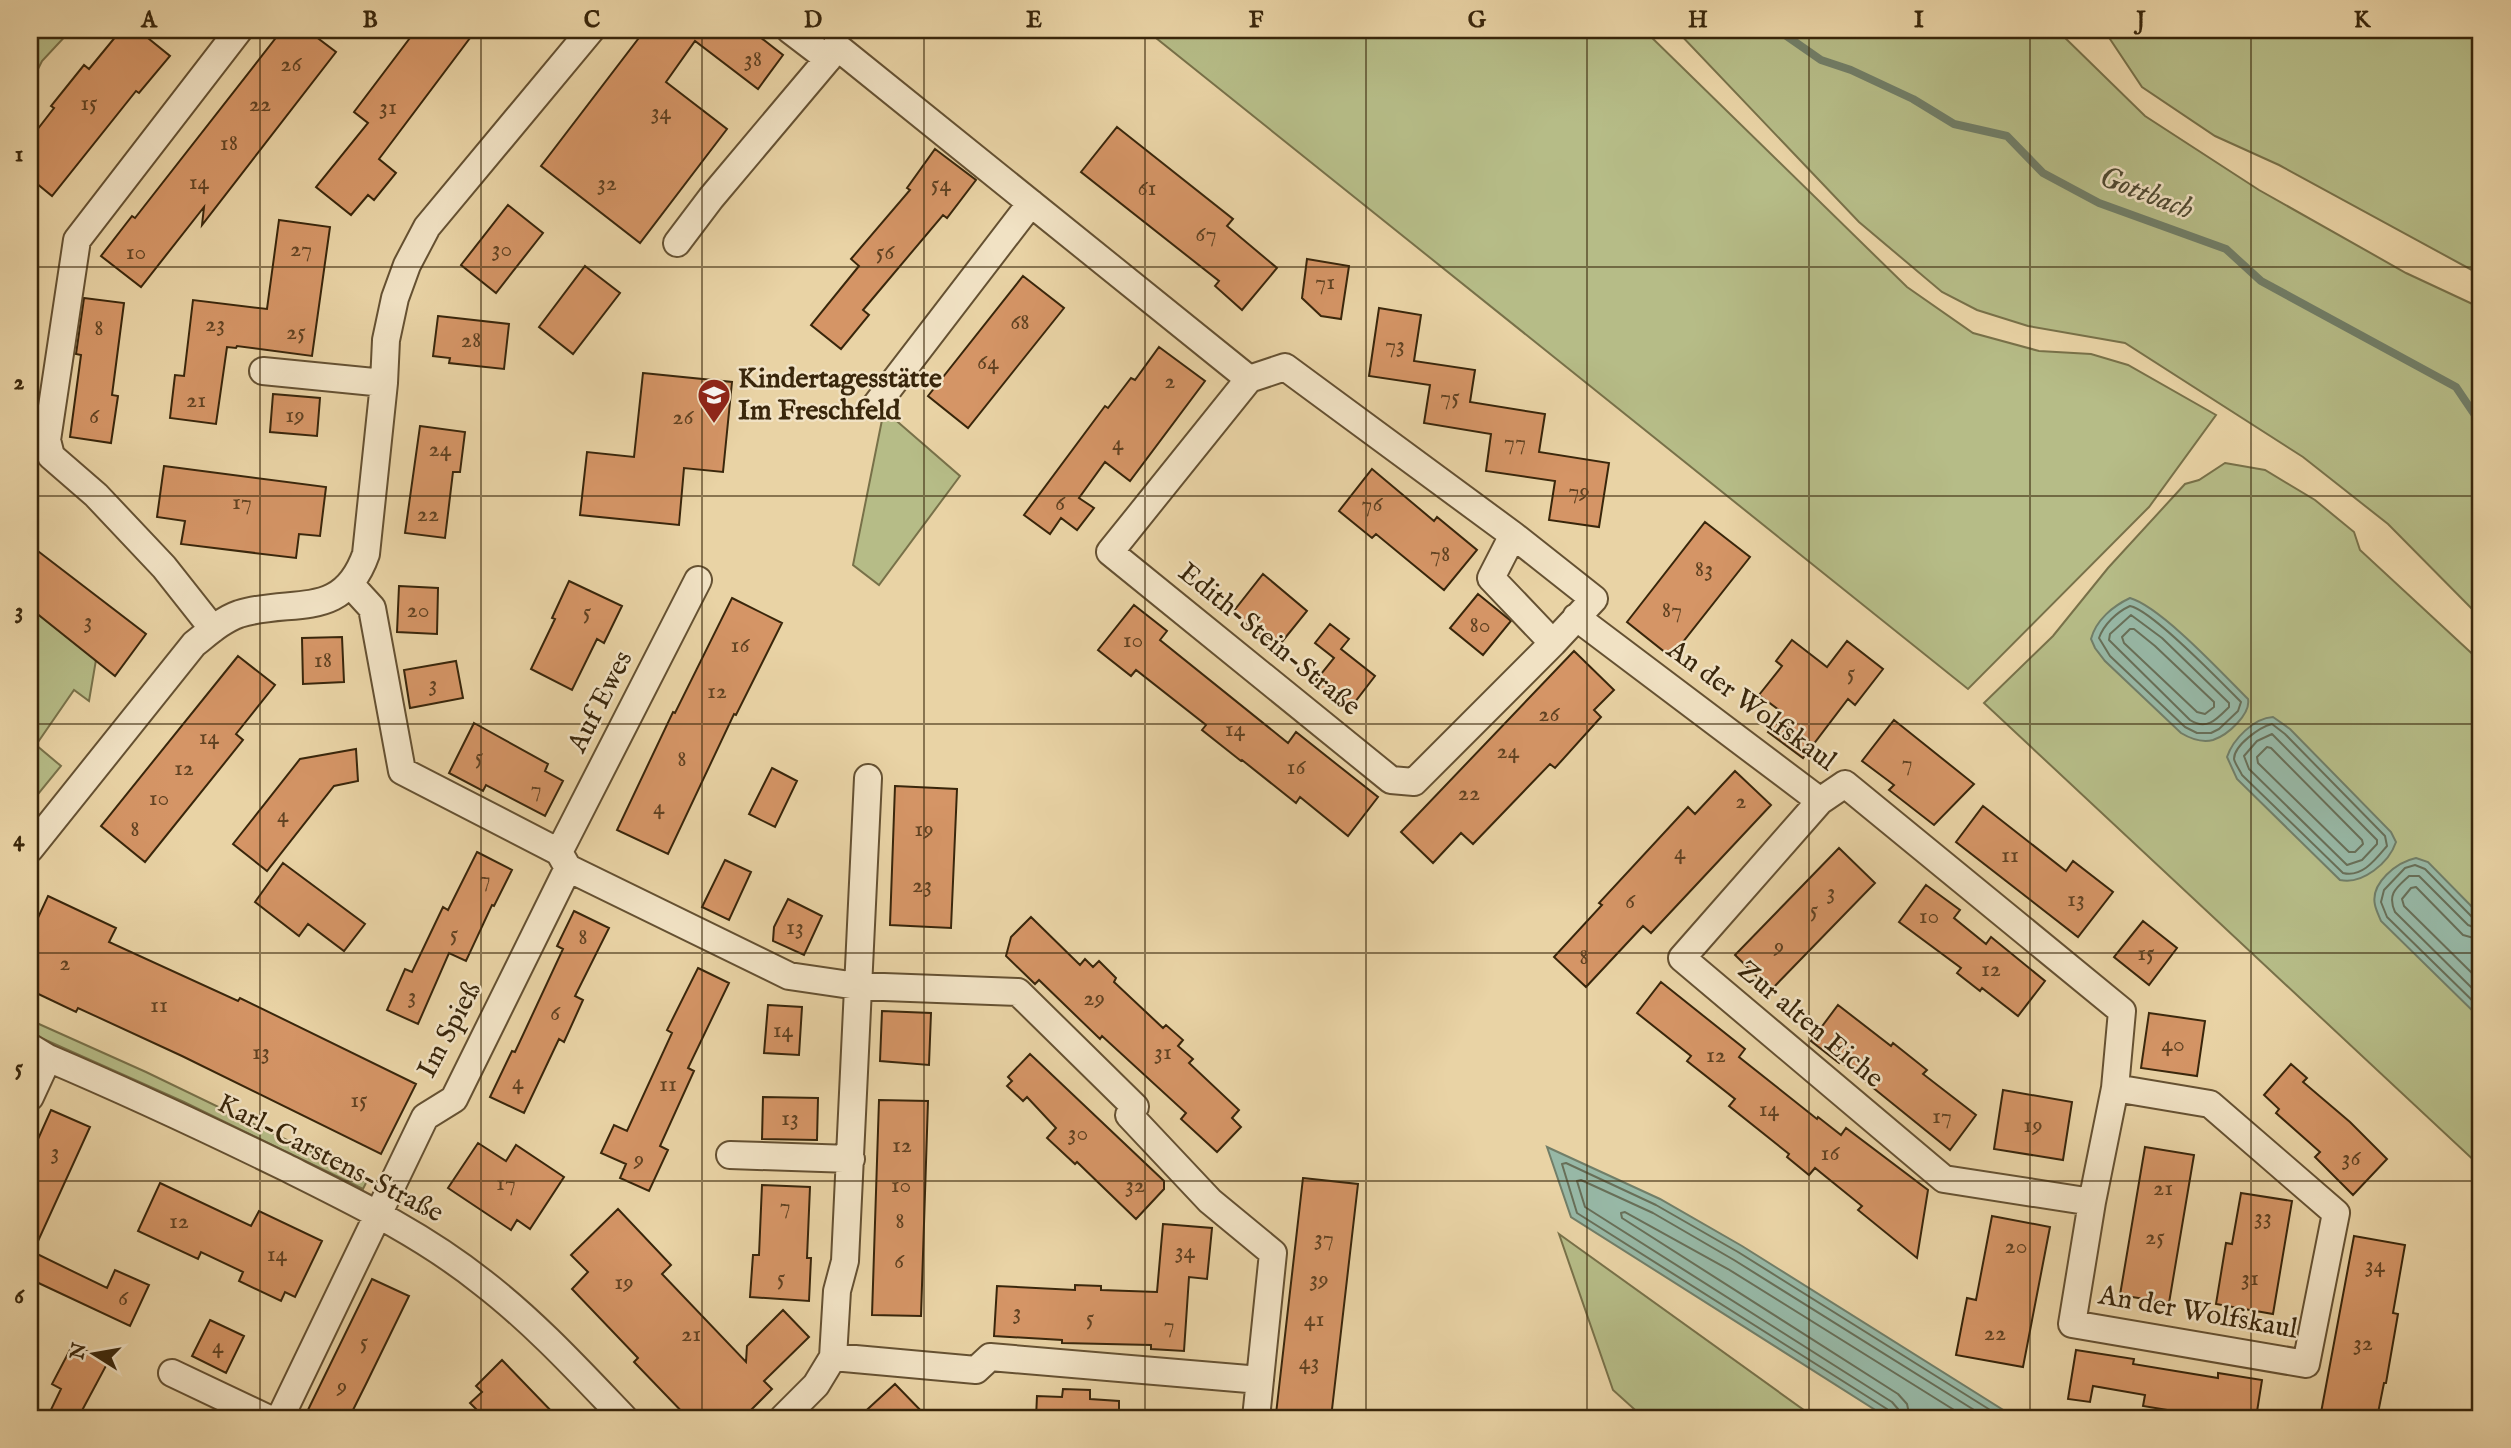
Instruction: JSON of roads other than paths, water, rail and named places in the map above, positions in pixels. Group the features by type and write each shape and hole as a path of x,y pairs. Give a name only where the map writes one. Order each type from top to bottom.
{"street":[{"path":"213,629 164,567 96,495 51,456 47,440 77,240 239,30"},
{"path":"30,849 194,644 238,614 321,601 339,594 360,571 366,554 387,340 395,298 407,265 427,227 591,30"},
{"path":"790,30 828,59"},
{"path":"677,243 836,46 1249,379 1285,367 1513,535 1594,599 1553,643 1491,579 1513,535"},
{"path":"876,405 1031,203"},
{"path":"263,371 384,383"},
{"name":"Edith-Stein-Straße","path":"1249,379 1110,552 1391,780 1414,782 1553,643"},
{"name":"Auf Ewes","path":"564,860 698,580"},
{"path":"350,584 372,608 402,771 564,860 789,976 857,986 1018,992 1135,1107 1129,1115 1210,1201 1273,1253 1256,1418"},
{"name":"An der Wolfskaul","path":"1576,617 1820,801 1845,784 2122,1011 2115,1088 2092,1202 2072,1324 2306,1364 2336,1213 2210,1104 2115,1088"},
{"path":"783,1418 816,1385 833,1357 837,1291 845,1261 869,778"},
{"name":"Zur alten Eiche","path":"1820,801 1682,958 1944,1179 2092,1202"},
{"name":"Im Spieß","path":"280,1418 425,1117 454,1099 564,860"},
{"path":"30,1097 37,1052"},
{"name":"Karl-Carstens-Straße","path":"37,1052 205,1128 378,1213 443,1253 482,1282 530,1324 624,1418"},
{"path":"730,1155 851,1159"},
{"path":"833,1357 976,1370 990,1357 1260,1380"},
{"path":"172,1374 267,1418"}],"water":[{"path":"2130,598 2143,604 2174,627 2248,699 2246,711 2225,734 2204,741 2181,733 2105,661 2095,648 2091,639 2101,620 2117,605"},
{"path":"2273,717 2290,729 2391,832 2396,842 2392,850 2381,865 2366,876 2348,881 2340,880 2237,779 2227,757 2230,750 2252,725"},
{"path":"2416,858 2428,862 2481,916 2481,1019 2381,921 2375,905 2377,889 2393,869"},
{"path":"1547,1147 1660,1199 1742,1246 2016,1418 1888,1418 1571,1217"}],"waterway":[{"name":"Gottbach","path":"1778,30 1821,60 1851,70 1913,99 1954,124 2007,136 2043,173 2099,203 2226,249 2261,281 2456,387 2481,424"}],"place":[{"name":"Kindertagesstätte Im Freschfeld","path":"714,425"}]}
